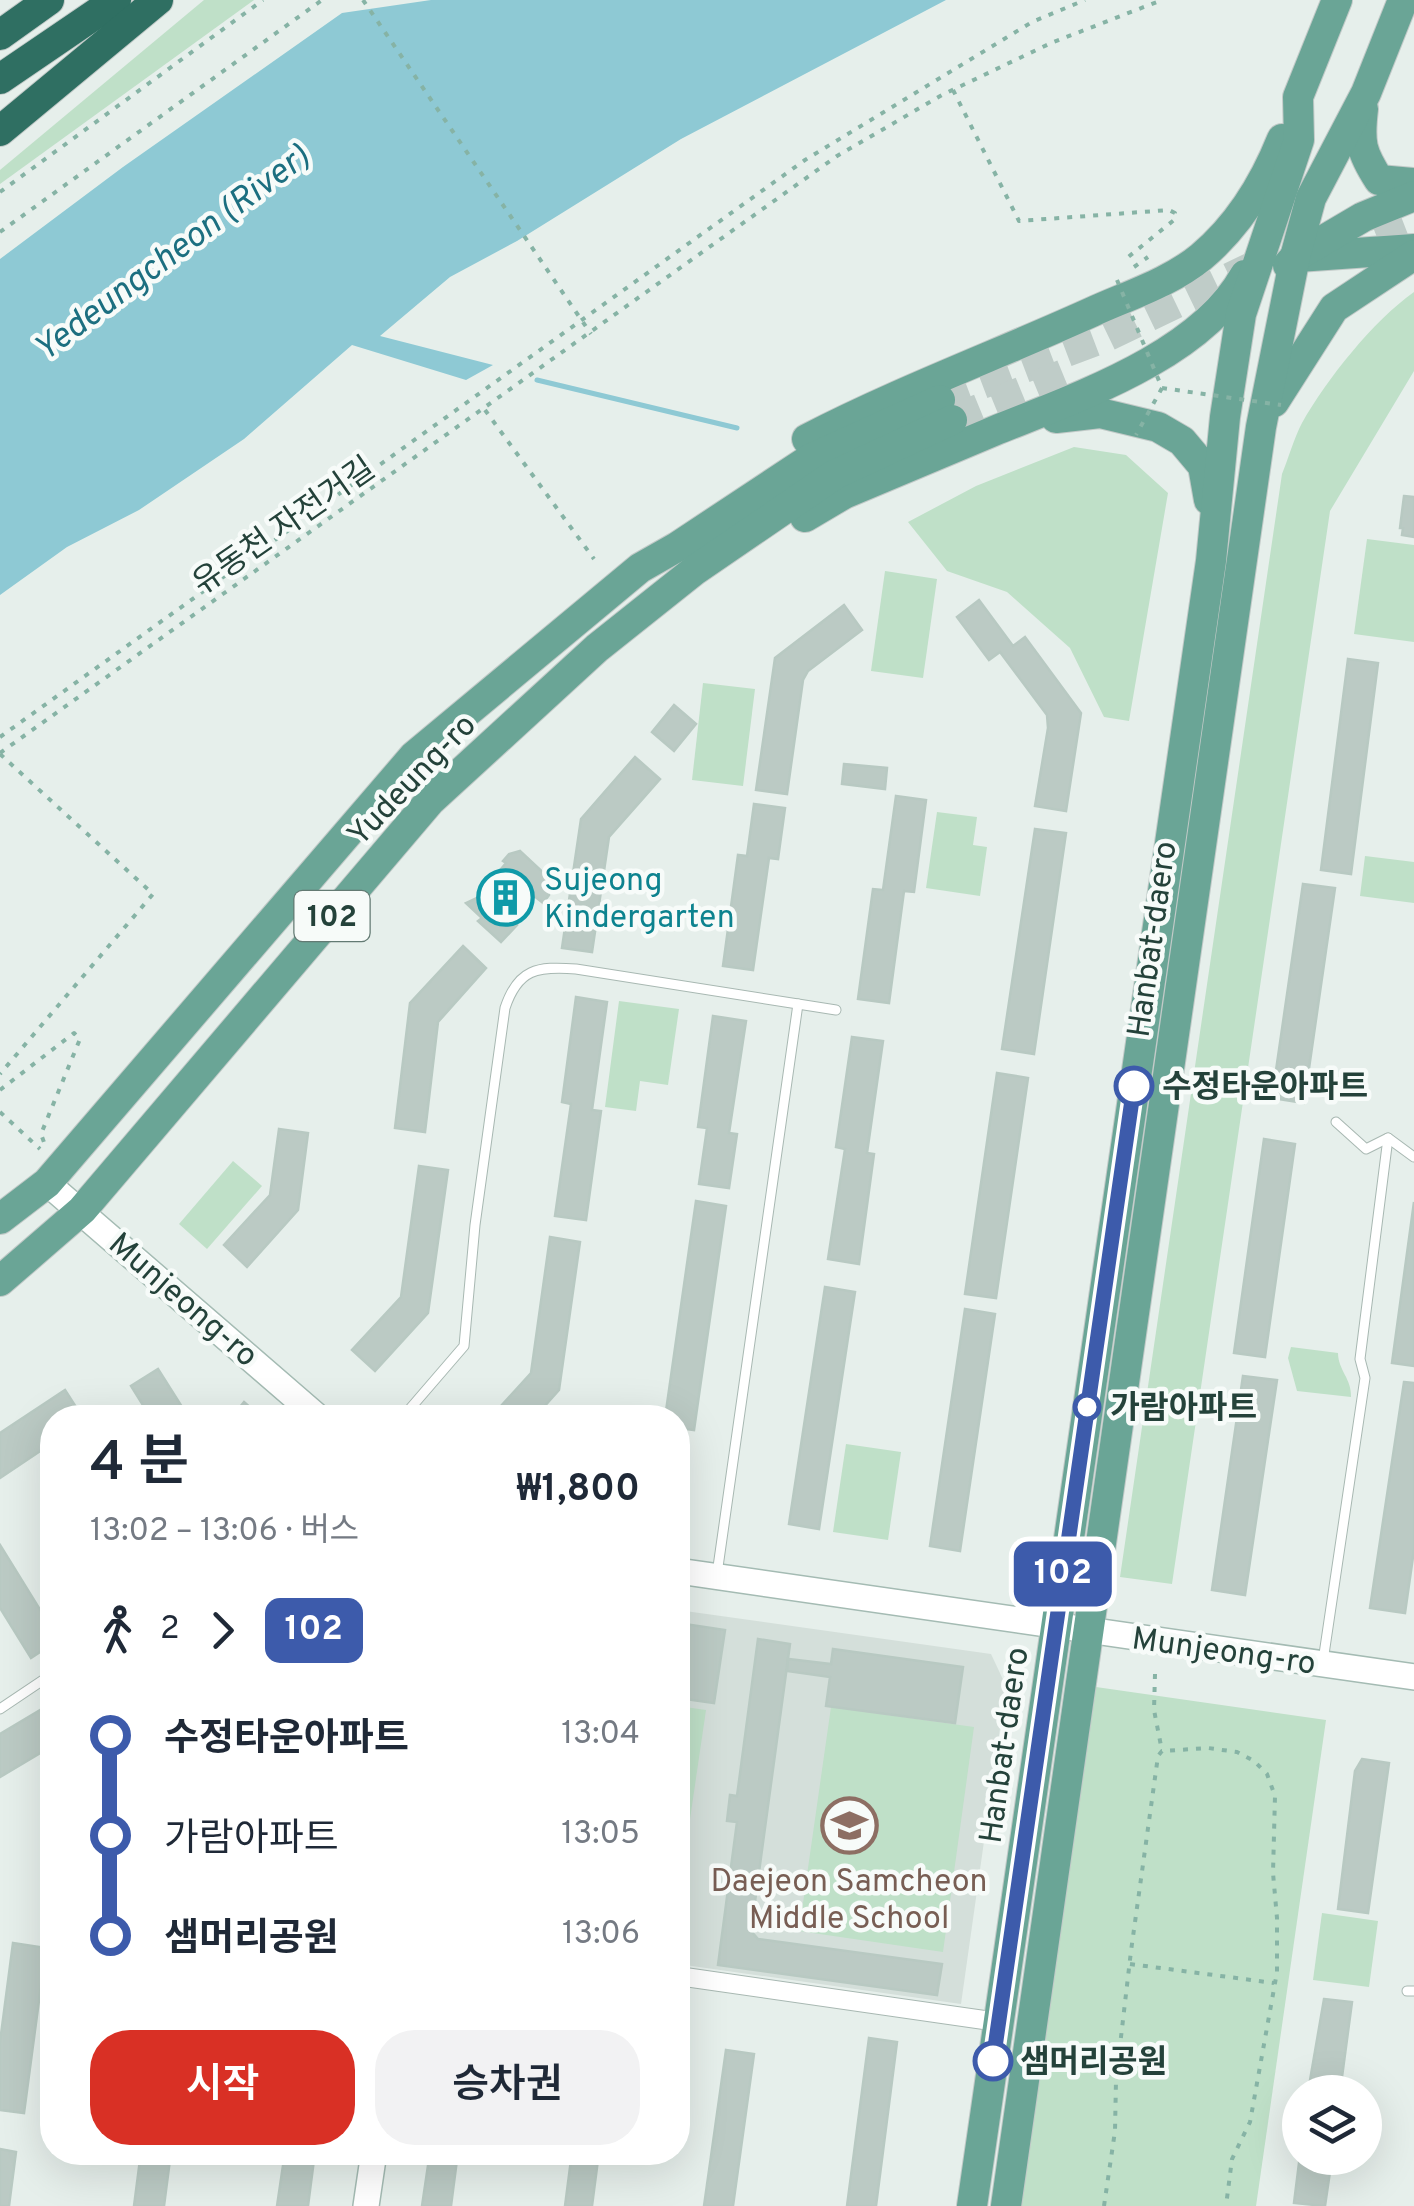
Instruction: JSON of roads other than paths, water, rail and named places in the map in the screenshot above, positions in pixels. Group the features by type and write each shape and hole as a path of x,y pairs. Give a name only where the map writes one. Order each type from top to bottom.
{"highway":[{"path":"0,35 49,0"},
{"path":"0,78 116,0"},
{"path":"0,131 158,0"}],"main road":[{"name":"Hanbat-daero","path":"972,2206 1211,560 1224,417 1241,314 1299,140 1298,97 1337,0"},
{"name":"Hanbat-daero","path":"1006,2206 1088,1630 1295,258 1312,198 1366,93 1403,0"},
{"path":"1366,93 1360,136 1362,154 1378,180 1414,183"},
{"path":"640,568 662,540 716,497 796,446 874,404 1036,338 1199,259 1241,216 1269,170 1298,97"},
{"path":"1241,314 1295,258 1363,217 1414,196"},
{"path":"1312,198 1262,244 1295,258 1414,252"},
{"name":"102","path":"655,599 692,590 844,494 1099,388 1153,360 1208,320 1238,288 1262,244"},
{"path":"1271,416 1282,387 1334,308 1414,252"},
{"name":"Yudeung-ro","path":"0,1220 47,1183 414,756 640,568 677,548 810,458 946,410 834,475 655,599 430,801 82,1210 0,1281"},
{"path":"994,431 1100,413 1158,427 1182,442 1203,466 1209,498 1211,560"},
{"name":"Munjeong-ro","path":"47,1183 304,1405"},
{"name":"Munjeong-ro","path":"690,1572 1414,1677"},
{"path":"366,2206 372,2165"}],"street":[{"path":"690,1978 998,2022"}],"lane":[{"path":"413,1405 464,1346 475,1225 505,1008 518,980 539,969 576,968 836,1010"},
{"path":"717,1576 798,1004"},
{"path":"1336,1122 1366,1149 1388,1138"},
{"path":"1388,1138 1414,1157"},
{"path":"1323,1664 1366,1378 1360,1358 1388,1138"},
{"path":"0,1708 40,1682"}],"water":[{"name":"Yedeungcheon (River)","path":"431,0 946,0 681,139 517,241 450,277 380,336 493,365 466,380 352,345 244,439 139,510 67,547 0,595 0,259 342,13"}],"waterway":[{"path":"537,380 737,428"}],"tunnel":[{"path":"1334,251 1414,220"},
{"path":"940,400 1106,337 1258,264"},
{"path":"952,420 1074,370"}],"place":[{"name":"Sujeong Kindergarten","path":"505,897"},
{"name":"수정타운아파트","path":"1134,1086"},
{"name":"가람아파트","path":"1087,1407"},
{"name":"Daejeon Samcheon Middle School","path":"849,1826"},
{"name":"샘머리공원","path":"993,2061"}]}
